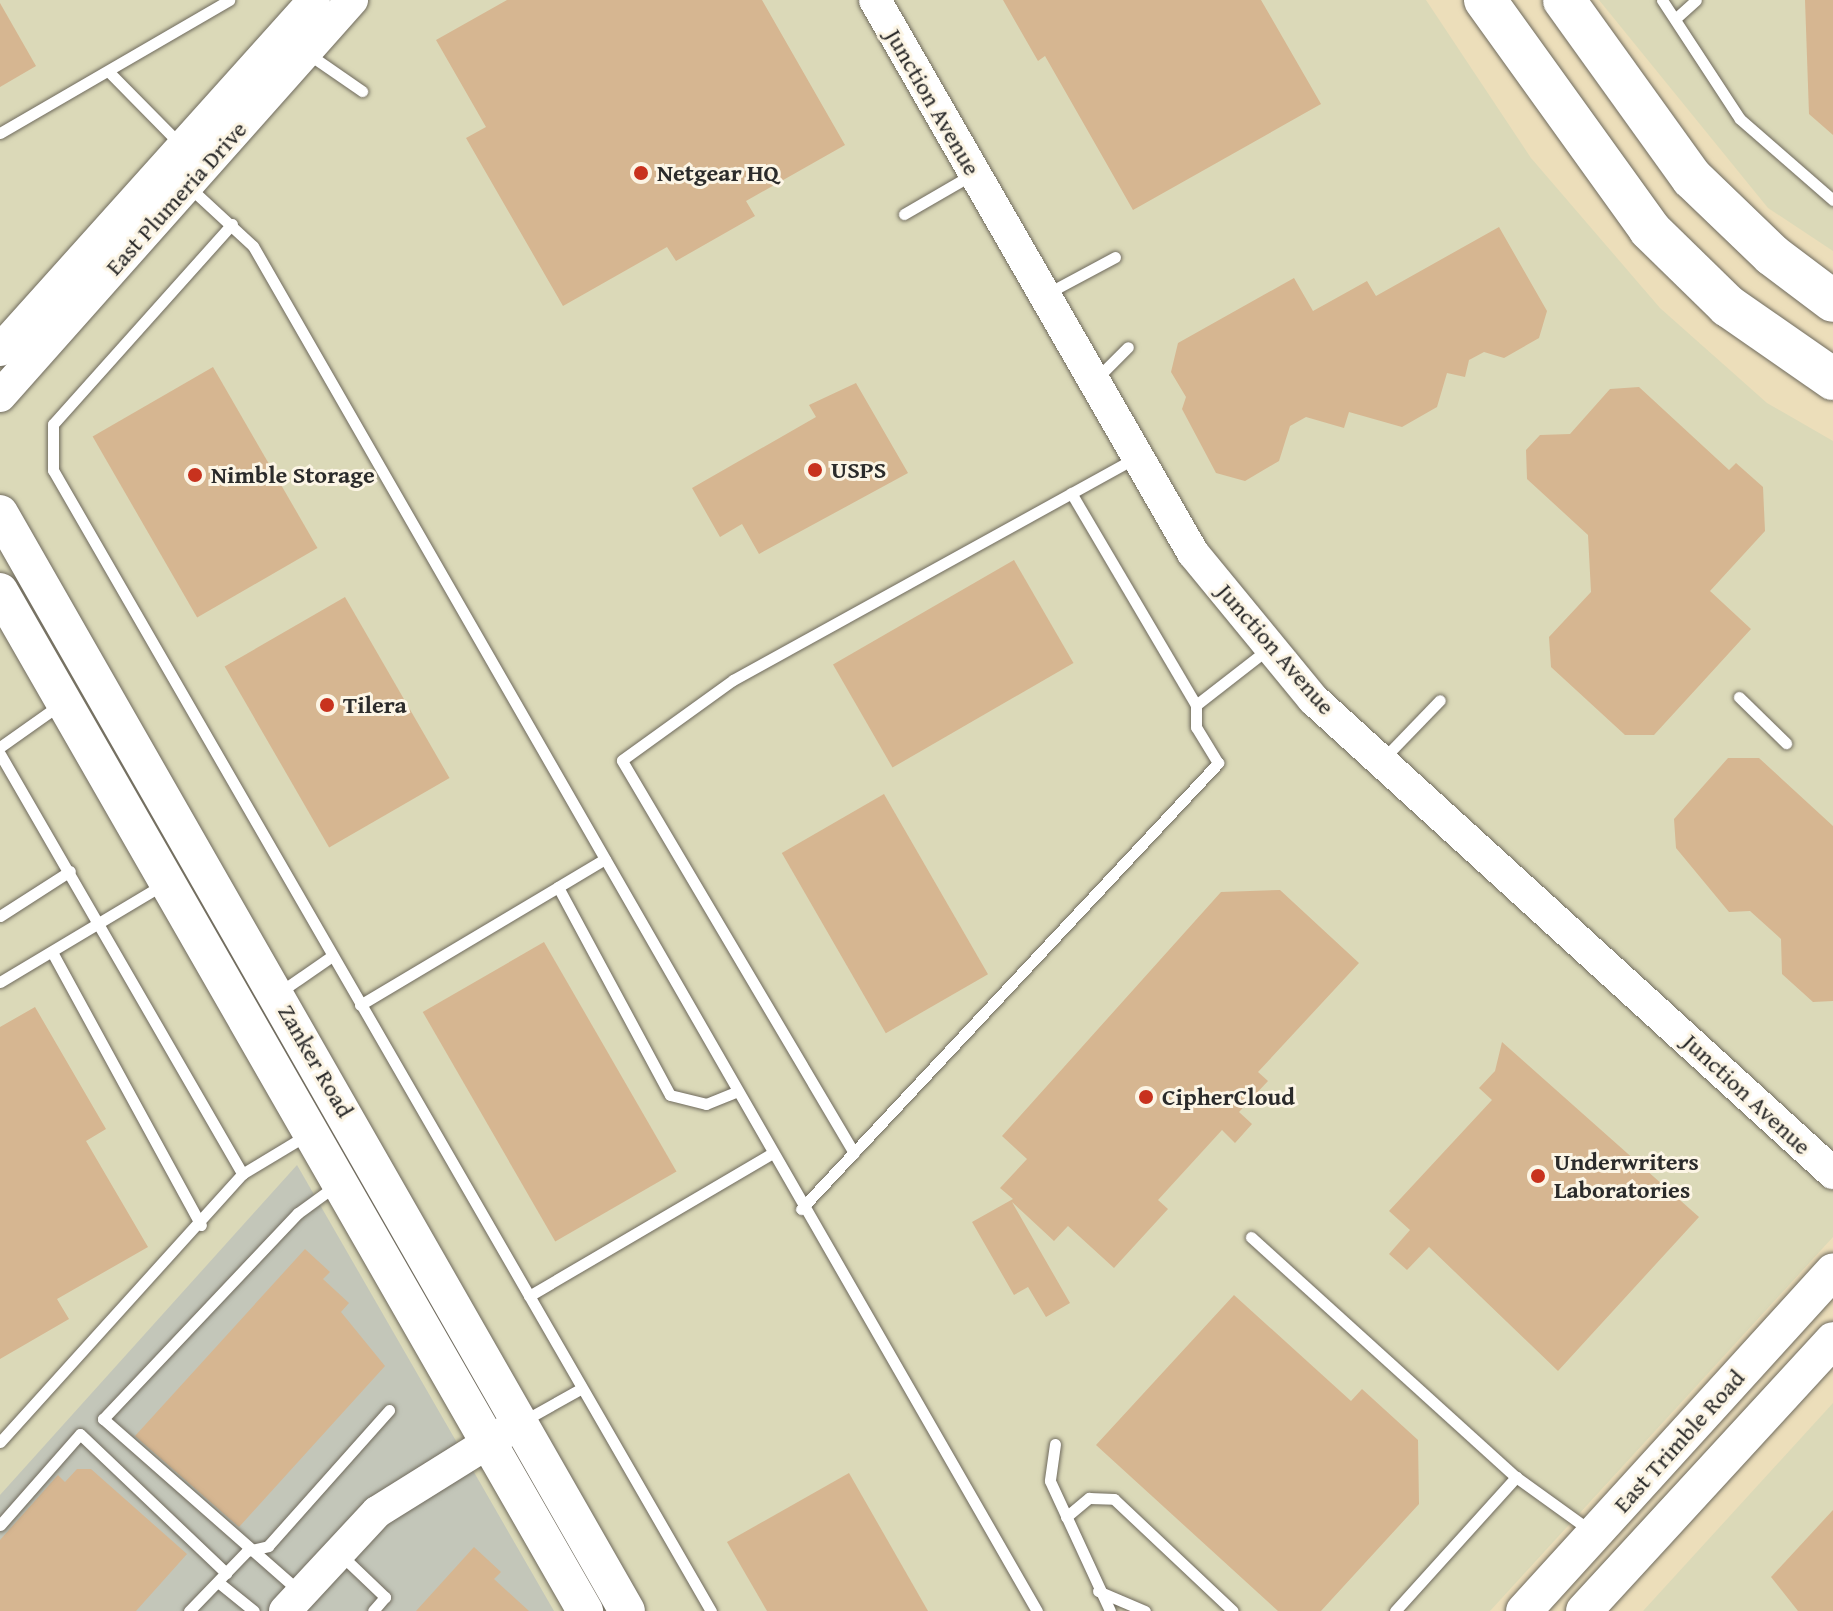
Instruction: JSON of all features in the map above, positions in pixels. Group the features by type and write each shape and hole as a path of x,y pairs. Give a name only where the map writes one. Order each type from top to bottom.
{"highway":[{"path":"1485,0 1650,230 1728,306 1833,379"},
{"path":"1564,0 1692,178 1772,255 1833,301"}],"main road":[{"name":"East Plumeria Drive","path":"0,396 192,166 314,0"},
{"name":"East Plumeria Drive","path":"0,350 192,166 306,52 352,0"},
{"name":"Junction Avenue","path":"875,0 1092,383 1193,553 1271,647 1381,761 1833,1173"},
{"name":"Zanker Road","path":"0,513 627,1611"},
{"name":"Zanker Road","path":"0,591 336,1186 584,1611"},
{"name":"East Trimble Road","path":"1524,1611 1833,1271"},
{"name":"East Trimble Road","path":"1584,1611 1833,1340"},
{"path":"1749,1432 1833,1358"},
{"path":"293,1602 338,1551 400,1495 521,1422"}],"lane":[{"path":"0,133 229,0"},
{"path":"1662,0 1740,119 1833,200"},
{"path":"1675,19 1696,0"},
{"path":"306,52 362,91"},
{"path":"109,72 192,166 232,224 253,246 383,466 801,1209 1037,1611"},
{"path":"904,214 973,173"},
{"path":"232,224 53,424 52,461 360,1005 711,1611"},
{"path":"1042,296 1115,257"},
{"path":"1092,383 1128,347"},
{"path":"854,1153 622,760 733,680 1136,458"},
{"path":"801,1209 1218,763 1196,727 1196,705 1071,493"},
{"path":"1196,705 1271,647"},
{"path":"1739,697 1786,743"},
{"path":"1381,761 1440,700"},
{"path":"0,747 63,702"},
{"path":"0,754 102,923 242,1174"},
{"path":"360,1005 605,859"},
{"path":"0,916 70,871"},
{"path":"0,982 165,883"},
{"path":"558,887 670,1095 706,1104 736,1092"},
{"path":"52,952 201,1225"},
{"path":"277,994 332,956"},
{"path":"0,1442 201,1225 242,1174 307,1135"},
{"path":"529,1296 771,1154"},
{"path":"293,1602 247,1551 103,1419 298,1213 336,1186"},
{"path":"1251,1237 1516,1477 1594,1534"},
{"path":"521,1422 582,1388"},
{"path":"189,1611 247,1551 268,1546 389,1410"},
{"path":"0,1525 80,1434 254,1611"},
{"path":"1055,1444 1050,1481 1098,1591 1110,1611"},
{"path":"1395,1611 1516,1477"},
{"path":"1066,1517 1089,1498 1114,1499 1233,1611"},
{"path":"338,1551 385,1597 373,1611"},
{"path":"1098,1591 1145,1611"}],"shaded area":[{"path":"0,0 1426,0 1531,158 1660,308 1767,403 1833,441 1833,1237 1490,1611 0,1611"},
{"path":"1599,0 1833,0 1833,251 1768,208"},
{"path":"297,1165 554,1611 0,1611 0,1495"},
{"path":"1833,1403 1833,1611 1643,1611"}],"building":[{"name":"Netgear HQ","path":"507,0 762,0 845,145 746,201 755,216 676,261 667,247 563,306 466,138 486,127 436,40"},
{"path":"1003,0 1261,0 1321,104 1133,210 1045,56 1038,61"},
{"path":"1805,0 1833,0 1833,135 1809,114"},
{"path":"0,3 36,66 0,87"},
{"path":"1499,227 1547,311 1539,338 1504,358 1484,352 1469,360 1465,377 1447,373 1437,407 1402,427 1349,412 1344,428 1306,417 1290,426 1279,461 1245,481 1216,473 1182,409 1186,397 1171,372 1178,343 1294,278 1313,311 1367,281 1376,296"},
{"name":"Nimble Storage","path":"213,367 318,548 197,617 93,437"},
{"name":"USPS","path":"856,383 908,473 759,554 742,524 720,537 692,488 816,417 809,405"},
{"path":"1639,387 1729,470 1736,463 1763,487 1765,531 1710,591 1751,629 1654,735 1625,735 1551,667 1549,637 1591,592 1588,535 1527,479 1526,450 1540,435 1570,434 1610,389"},
{"path":"1014,560 1074,663 893,768 833,665"},
{"name":"Tilera","path":"345,597 450,778 329,847 225,666"},
{"path":"1728,758 1759,758 1833,826 1833,1001 1813,1002 1782,974 1781,939 1750,911 1729,912 1676,848 1674,819"},
{"path":"884,794 988,974 886,1033 782,853"},
{"name":"CipherCloud","path":"1280,890 1359,963 1258,1072 1268,1081 1239,1112 1252,1124 1235,1143 1222,1130 1158,1200 1168,1209 1114,1268 1068,1226 1054,1241 1012,1202 1070,1303 1046,1317 1028,1287 1014,1295 972,1222 1013,1199 1000,1188 1027,1159 1002,1136 1221,892"},
{"path":"544,942 677,1171 555,1241 423,1012"},
{"path":"35,1007 106,1129 86,1141 148,1247 57,1299 69,1319 0,1359 0,1027"},
{"name":"Underwriters Laboratories","path":"1502,1042 1699,1217 1558,1371 1429,1247 1407,1270 1389,1254 1410,1230 1389,1211 1492,1100 1479,1088 1495,1071"},
{"path":"305,1249 330,1272 323,1279 349,1303 341,1312 385,1366 239,1527 135,1436"},
{"path":"1234,1295 1351,1401 1362,1389 1418,1440 1419,1504 1321,1611 1278,1611 1096,1445"},
{"path":"77,1469 91,1469 187,1554 136,1611 0,1611 0,1540 58,1475 65,1482"},
{"path":"849,1473 928,1611 767,1611 727,1542"},
{"path":"1833,1510 1833,1611 1798,1611 1771,1577"},
{"path":"474,1547 501,1572 494,1579 529,1611 416,1611"}],"place":[{"name":"Netgear HQ","path":"641,173"},
{"name":"USPS","path":"815,470"},
{"name":"Nimble Storage","path":"195,475"},
{"name":"Tilera","path":"327,705"},
{"name":"CipherCloud","path":"1146,1097"},
{"name":"Underwriters Laboratories","path":"1538,1176"}]}
